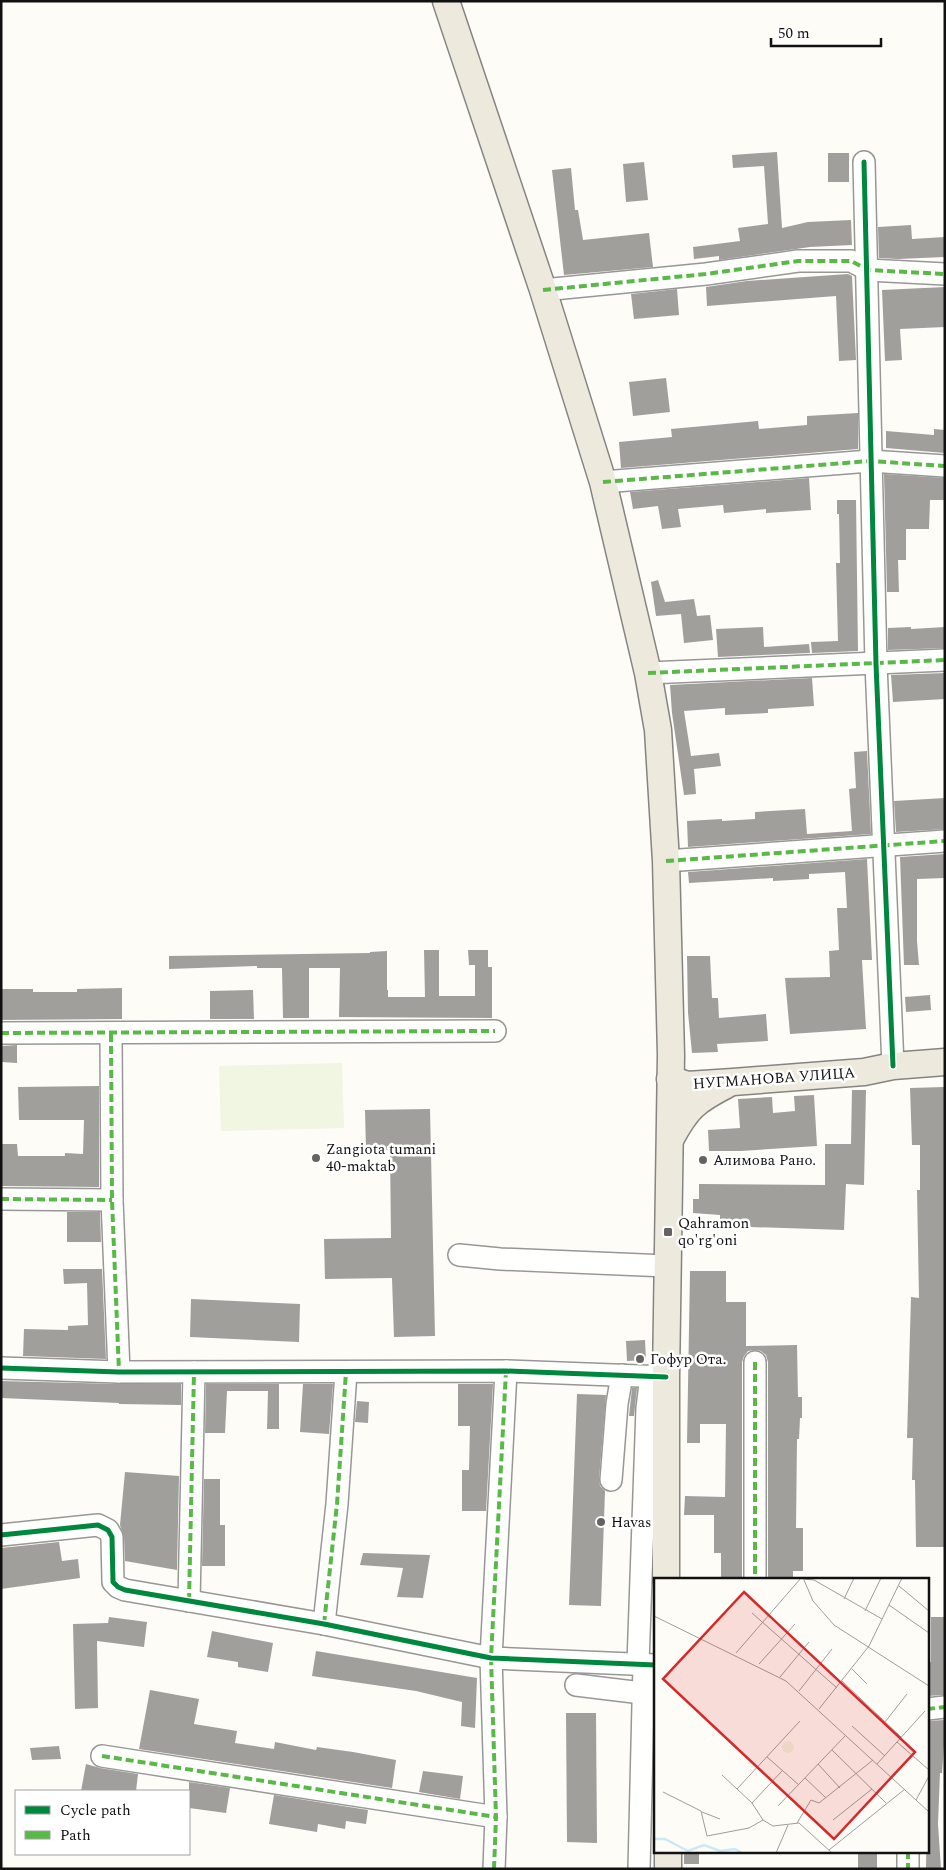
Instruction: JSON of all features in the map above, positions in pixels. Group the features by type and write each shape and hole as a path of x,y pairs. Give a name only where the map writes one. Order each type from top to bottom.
{"main road":[{"path":"446,1 543,290 603,482 648,673 658,730 666,861 670,1080 667,1266 659,1377 666,1578"},
{"name":"НУГМАНОВА УЛИЦА","path":"670,1080 686,1074 862,1061 893,1066"},
{"name":"НУГМАНОВА УЛИЦА","path":"670,1080 687,1085 733,1082 864,1072 893,1066 945,1062"},
{"path":"670,1138 681,1118 690,1107 733,1082"},
{"path":"668,1852 668,1869"}],"street":[{"path":"864,162 876,664 893,1066"},
{"path":"543,290 706,274 798,261 851,261 868,270 945,274"},
{"path":"603,482 870,461 945,466"},
{"path":"648,673 945,660"},
{"path":"666,861 945,841"},
{"path":"1,1034 495,1031"},
{"path":"111,1034 112,1200 119,1372"},
{"path":"1,1199 112,1200"},
{"path":"459,1255 500,1259 667,1266"},
{"path":"755,1362 755,1578"},
{"path":"1,1368 119,1372 506,1371 659,1377 647,1408 646,1664 642,1693 639,1869"},
{"path":"494,1869 496,1817 491,1658 506,1371"},
{"path":"189,1601 194,1372"},
{"path":"324,1624 337,1504 346,1372"},
{"path":"611,1480 617,1397 622,1375"},
{"path":"1,1536 98,1525 108,1530 112,1537 113,1582 118,1587 324,1624 491,1658 646,1664"},
{"path":"576,1685 642,1693"},
{"path":"928,1709 945,1708"},
{"path":"102,1756 496,1817"},
{"path":"908,1852 908,1869"}],"green space":[{"path":"342,1063 344,1128 221,1131 219,1066"}],"building":[{"path":"777,152 782,228 808,222 851,220 852,245 810,247 719,260 719,256 694,259 693,247 740,241 738,228 768,224 764,166 733,168 732,155"},
{"path":"828,153 849,153 849,182 828,182"},
{"path":"644,162 648,200 626,202 623,164"},
{"path":"571,168 575,210 578,210 583,240 649,233 653,267 564,275 552,170"},
{"path":"911,225 912,239 945,237 945,257 879,258 878,227"},
{"path":"848,274 852,276 856,360 839,361 836,296 707,306 706,287 747,281"},
{"path":"945,287 945,327 900,329 902,360 885,361 882,290"},
{"path":"677,289 679,315 634,319 631,294"},
{"path":"666,378 670,412 633,416 629,382"},
{"path":"858,413 858,449 621,468 619,442 672,437 671,429 758,421 759,429 807,425 807,416"},
{"path":"934,429 945,430 945,453 886,448 886,431 934,435"},
{"path":"884,474 945,478 945,500 930,500 929,529 906,529 906,560 898,560 899,592 887,592"},
{"path":"809,478 811,510 766,513 766,509 724,513 723,505 678,509 681,527 662,529 658,506 633,509 630,492"},
{"path":"837,500 856,500 858,651 812,653 811,642 838,641 836,563 840,563"},
{"path":"658,580 665,602 694,599 697,616 710,615 713,640 684,643 681,614 656,616 651,582"},
{"path":"763,627 764,647 809,644 810,653 718,657 716,629"},
{"path":"911,627 911,629 945,627 945,648 888,650 888,628"},
{"path":"945,673 945,699 893,702 891,675"},
{"path":"812,678 814,706 768,709 768,713 725,715 725,708 684,711 691,756 719,753 721,766 694,769 696,794 684,795 672,713 670,685"},
{"path":"867,751 871,834 688,847 687,821 755,819 755,812 805,809 807,834 852,831 849,789 856,788 854,752"},
{"path":"945,798 945,829 896,832 894,801"},
{"path":"945,854 945,878 917,879 919,965 904,965 900,857"},
{"path":"867,859 872,960 862,960 866,1029 790,1034 785,978 830,977 829,951 839,950 837,908 847,908 845,872 809,874 809,879 773,881 773,878 689,883 688,872"},
{"path":"424,950 439,950 439,996 475,996 475,965 469,965 468,950 488,950 488,967 492,967 492,1018 339,1017 340,968 309,968 309,1018 283,1018 282,968 257,968 257,966 169,969 169,956 370,953 387,951 388,997 425,997"},
{"path":"687,956 710,956 712,998 718,998 719,1018 766,1014 768,1041 717,1044 718,1052 692,1053 688,1013"},
{"path":"122,988 122,1019 1,1020 1,989 33,989 33,992 77,992 77,989"},
{"path":"253,990 254,1019 210,1019 210,991"},
{"path":"930,995 931,1010 906,1012 905,997"},
{"path":"17,1045 17,1063 1,1062 1,1046"},
{"path":"99,1086 99,1187 1,1186 1,1144 17,1144 18,1156 65,1156 65,1153 83,1154 84,1120 19,1120 18,1087"},
{"path":"944,1087 945,1547 916,1547 915,1480 912,1480 913,1438 907,1438 911,1297 919,1298 917,1190 920,1190 920,1145 912,1145 910,1088"},
{"path":"852,1090 866,1090 864,1185 846,1184 844,1230 720,1226 720,1215 693,1213 693,1199 699,1199 699,1184 825,1185 825,1144 851,1144"},
{"path":"814,1095 817,1146 709,1151 708,1130 740,1128 738,1099 772,1097 773,1113 795,1111 794,1096"},
{"path":"430,1109 435,1336 394,1337 392,1278 325,1279 324,1239 391,1238 390,1150 366,1150 365,1110"},
{"path":"67,1212 100,1212 101,1242 67,1242"},
{"path":"63,1269 102,1269 106,1359 23,1356 24,1329 68,1330 68,1326 88,1325 87,1283 64,1284"},
{"path":"690,1271 726,1271 726,1302 746,1302 746,1346 797,1345 798,1397 802,1397 802,1418 800,1418 799,1439 797,1439 796,1528 803,1528 803,1571 793,1571 793,1578 768,1578 768,1362 766,1355 761,1351 748,1351 742,1362 742,1578 721,1578 721,1553 714,1553 714,1515 684,1515 685,1496 725,1497 726,1424 700,1424 700,1443 687,1443"},
{"path":"191,1299 300,1304 299,1342 190,1337"},
{"path":"645,1340 646,1360 627,1361 626,1341"},
{"path":"1,1381 181,1384 181,1405 1,1398"},
{"path":"206,1384 279,1384 279,1429 267,1429 268,1391 227,1391 225,1433 205,1433"},
{"path":"303,1384 333,1384 329,1434 300,1432"},
{"path":"458,1384 493,1384 486,1511 462,1511 462,1470 469,1470 470,1426 458,1426"},
{"path":"632,1388 637,1388 634,1416 629,1416"},
{"path":"577,1394 606,1395 599,1479 600,1486 605,1491 601,1606 569,1605"},
{"path":"357,1401 369,1402 368,1423 355,1422"},
{"path":"125,1472 179,1476 177,1570 125,1561 124,1537 120,1525"},
{"path":"204,1479 220,1479 220,1525 225,1525 225,1566 202,1566"},
{"path":"59,1542 62,1561 78,1559 80,1578 1,1589 1,1548"},
{"path":"363,1553 430,1555 423,1598 397,1597 403,1568 360,1565"},
{"path":"109,1617 147,1622 144,1647 97,1641 98,1708 75,1709 73,1624 108,1623"},
{"path":"931,1617 945,1617 944,1695 928,1696 928,1662 931,1662"},
{"path":"212,1631 273,1643 268,1672 238,1667 238,1662 207,1657"},
{"path":"316,1651 477,1678 475,1728 461,1726 462,1702 416,1691 312,1676"},
{"path":"150,1690 199,1699 194,1724 237,1731 235,1743 274,1749 275,1742 316,1750 317,1747 396,1760 392,1788 139,1749"},
{"path":"566,1713 596,1713 597,1843 567,1842"},
{"path":"944,1720 938,1824 941,1869 926,1869 926,1852 928,1852 928,1721"},
{"path":"59,1746 61,1759 32,1760 30,1748"},
{"path":"86,1764 138,1774 136,1790 81,1790"},
{"path":"423,1771 463,1776 460,1799 419,1792"},
{"path":"189,1782 230,1788 226,1813 190,1808"},
{"path":"274,1795 368,1810 366,1824 346,1821 345,1829 318,1824 317,1832 269,1824"},
{"path":"684,1852 699,1852 699,1864 684,1864"},
{"path":"858,1852 877,1852 877,1869 858,1868"}],"marked path":[{"path":"543,290 706,274 798,261 851,261 868,270 945,274"},
{"path":"603,482 870,461 945,466"},
{"path":"648,673 945,660"},
{"path":"666,861 945,841"},
{"path":"1,1033 495,1031"},
{"path":"111,1034 112,1200 119,1372"},
{"path":"1,1199 112,1200"},
{"path":"755,1362 755,1578"},
{"path":"494,1869 496,1817 491,1658 506,1371"},
{"path":"189,1601 194,1372"},
{"path":"324,1624 337,1504 346,1372"},
{"path":"928,1709 945,1707"},
{"path":"102,1756 496,1817"},
{"path":"908,1852 908,1869"}],"cycle path":[{"path":"864,162 876,664 893,1066"},
{"path":"1,1368 119,1372 506,1371 666,1377"},
{"path":"1,1535 98,1525 108,1530 112,1537 113,1582 125,1590 324,1624 491,1658 654,1665"}],"place":[{"name":"Zangiota tumani 40-maktab","path":"316,1158"},
{"name":"Алимова Рано.","path":"703,1160"},
{"name":"Qahramon qo'rg'oni","path":"668,1232"},
{"name":"Гофур Ота.","path":"640,1359"},
{"name":"Havas","path":"601,1522"}]}
